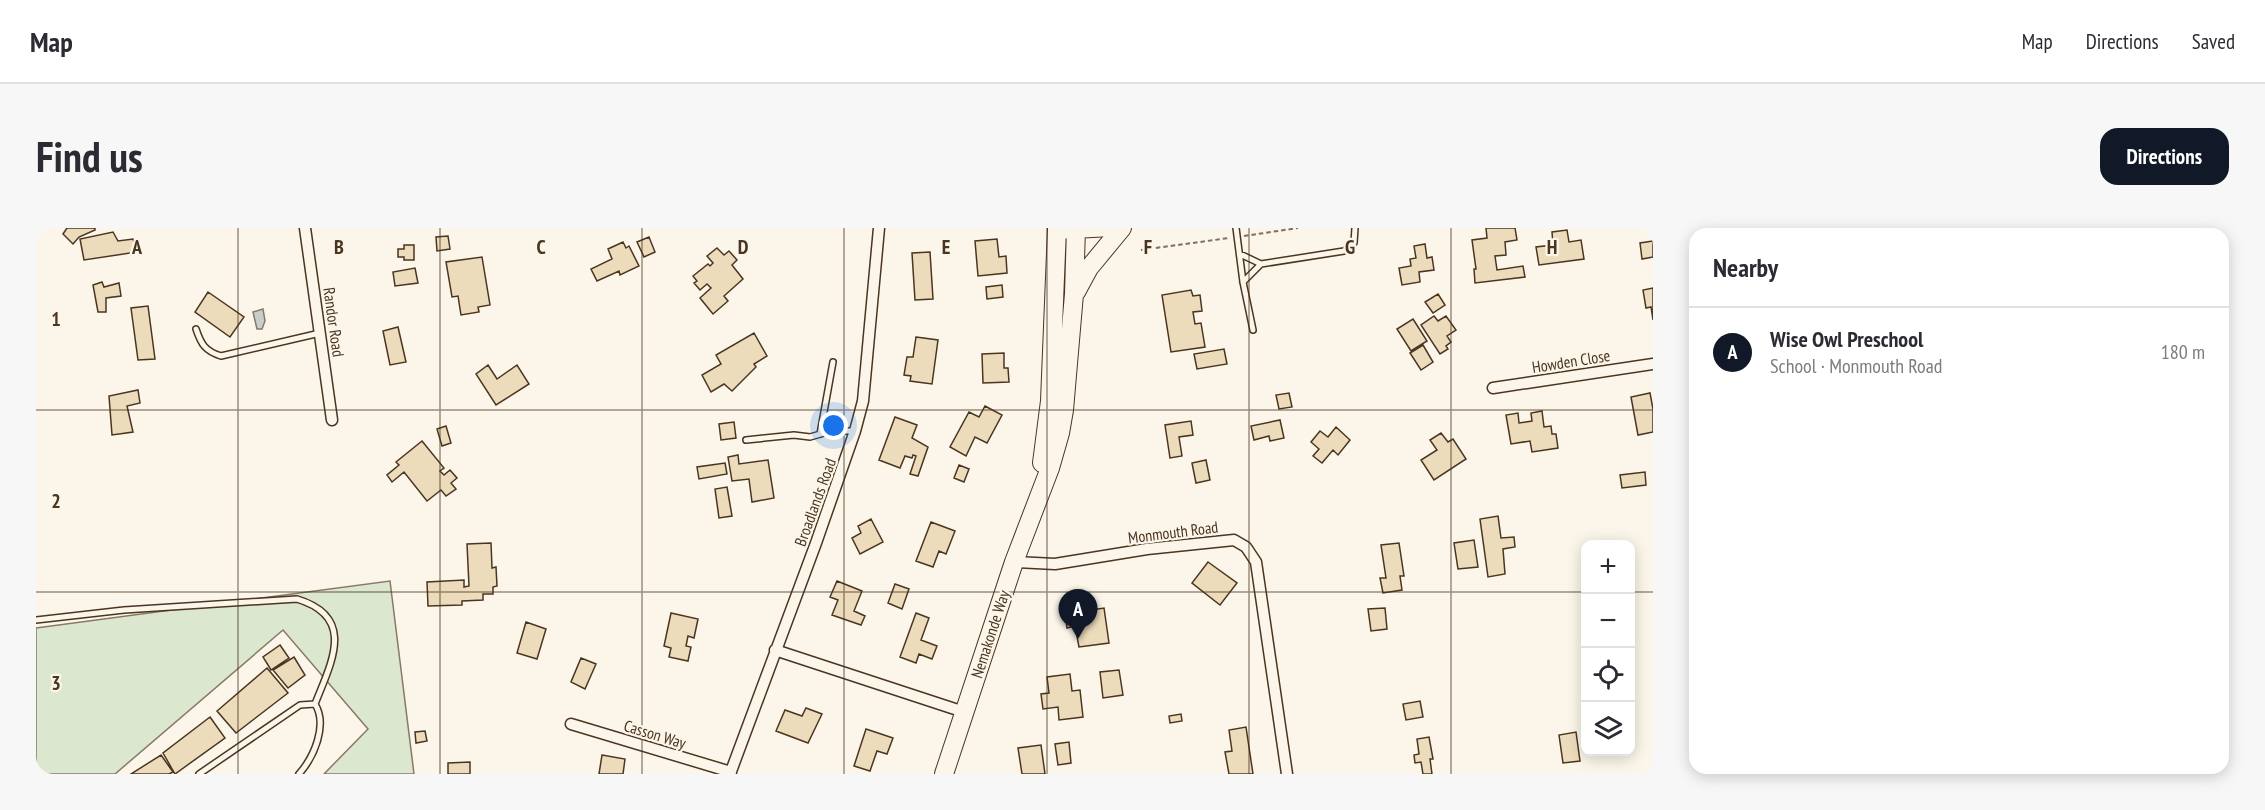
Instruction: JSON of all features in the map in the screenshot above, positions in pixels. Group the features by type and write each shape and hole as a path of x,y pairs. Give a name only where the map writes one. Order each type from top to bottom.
{"highway":[{"path":"1074,294 1089,268 1121,228"},
{"name":"Nemakonde Way","path":"944,774 1014,562 1055,454 1064,410 1074,294 1076,229"},
{"name":"Nemakonde Way","path":"1039,495 1050,401 1057,230"}],"main road":[{"path":"1057,230 1121,228"}],"street":[{"name":"Randor Road","path":"305,228 332,420"},
{"name":"Broadlands Road","path":"731,773 855,431 863,400 879,228"},
{"name":"Howden Close","path":"1493,388 1653,364"},
{"name":"Monmouth Road","path":"1014,562 1055,564 1147,549 1233,540 1246,547 1256,562 1287,774"},
{"path":"775,650 964,712"},
{"name":"Casson Way","path":"571,724 731,773"}],"lane":[{"path":"1236,228 1243,282 1254,330"},
{"path":"1240,254 1261,264 1344,251 1354,243 1355,228"},
{"path":"1243,282 1261,264"},
{"path":"196,329 200,343 208,352 220,356 320,333"},
{"path":"820,434 833,362"},
{"path":"747,440 794,435 810,437 831,431 855,431"},
{"path":"36,620 124,610 297,599 321,609 330,619 335,649 315,704 320,718 314,751 309,763 299,774"},
{"path":"198,774 300,705 315,704"}],"path":[{"path":"1141,250 1298,228"}],"green space":[{"path":"390,581 414,774 324,774 368,729 283,630 115,774 36,774 36,628"}],"shaded area":[{"path":"263,309 265,321 262,329 257,329 253,312"}],"building":[{"path":"67,228 95,228 95,230 79,237 73,244 63,234"},
{"path":"1486,228 1515,228 1517,240 1505,242 1506,255 1495,256 1497,270 1523,266 1525,277 1475,283 1474,269 1476,269 1472,240 1487,238"},
{"path":"1567,230 1569,242 1581,240 1584,259 1539,265 1536,247 1553,245 1552,232"},
{"path":"113,232 118,241 133,239 137,252 84,260 80,239"},
{"path":"448,236 450,249 437,251 436,237"},
{"path":"649,237 655,252 644,257 637,242"},
{"path":"997,239 999,257 1006,256 1007,273 978,276 975,241"},
{"path":"1653,241 1653,257 1642,259 1640,243"},
{"path":"623,242 626,248 629,246 639,266 620,275 619,271 597,281 591,269 612,259 608,249"},
{"path":"1425,244 1427,258 1432,257 1434,270 1419,272 1420,282 1402,285 1399,268 1411,266 1410,259 1416,258 1414,246"},
{"path":"404,245 414,245 414,260 404,260 404,257 398,257 398,249 404,249"},
{"path":"717,248 724,255 729,251 737,260 732,265 743,279 724,296 728,301 713,314 700,298 711,288 707,284 700,290 694,283 697,281 693,276 708,264 710,266 713,263 707,256"},
{"path":"930,252 933,299 915,300 912,253"},
{"path":"482,257 490,305 478,307 479,312 461,315 458,296 452,297 446,262"},
{"path":"415,268 418,283 395,286 393,272"},
{"path":"102,282 104,287 119,283 121,296 106,298 106,312 98,312 93,285"},
{"path":"1002,285 1003,297 987,299 986,287"},
{"path":"1653,288 1653,320 1651,307 1646,308 1643,290"},
{"path":"1191,290 1193,296 1200,295 1202,311 1193,312 1195,324 1201,323 1205,347 1171,352 1162,295"},
{"path":"208,292 244,317 230,337 195,312"},
{"path":"1438,294 1445,305 1433,313 1425,302"},
{"path":"148,306 155,359 138,360 131,308"},
{"path":"1434,316 1438,321 1446,316 1456,330 1447,336 1451,342 1446,346 1448,349 1440,354 1421,325"},
{"path":"1413,319 1427,341 1411,351 1397,329"},
{"path":"398,327 406,362 390,365 383,331"},
{"path":"754,333 767,356 754,364 756,367 732,391 724,384 711,392 702,375 721,364 716,355"},
{"path":"916,337 938,340 932,384 910,381 911,376 904,375 907,357 913,357"},
{"path":"1423,345 1433,362 1421,370 1410,353"},
{"path":"1224,349 1227,364 1197,369 1194,354"},
{"path":"1004,353 1004,368 1008,368 1009,382 983,383 982,354"},
{"path":"488,365 497,379 517,365 529,384 496,405 476,374"},
{"path":"138,390 140,403 127,406 133,432 112,435 109,396"},
{"path":"1289,393 1292,407 1279,409 1276,395"},
{"path":"1650,393 1653,432 1638,435 1631,397"},
{"path":"985,406 1002,415 987,443 975,437 966,456 950,447 969,412 979,417"},
{"path":"1542,411 1544,427 1551,426 1552,434 1556,434 1558,448 1532,452 1530,441 1511,444 1506,415 1518,413 1519,423 1532,421 1531,413"},
{"path":"895,417 917,425 912,438 928,447 918,476 910,474 916,456 913,455 912,458 905,456 900,468 879,460"},
{"path":"1280,420 1284,438 1270,441 1269,436 1254,440 1251,426"},
{"path":"1191,421 1193,435 1179,437 1182,456 1170,458 1165,425"},
{"path":"734,422 736,438 721,440 719,424"},
{"path":"446,426 451,443 442,446 437,429"},
{"path":"1336,427 1350,440 1338,455 1333,450 1322,463 1313,456 1319,449 1311,442 1320,431 1328,437"},
{"path":"1441,433 1448,442 1453,439 1466,459 1434,480 1421,460 1437,450 1430,440"},
{"path":"422,441 444,468 440,471 444,475 450,470 457,478 451,483 456,489 446,496 441,490 427,501 404,472 392,482 387,475 399,465 396,462"},
{"path":"738,455 739,464 768,460 774,498 752,502 749,479 732,481 728,457"},
{"path":"1206,460 1210,480 1196,483 1192,463"},
{"path":"725,463 727,474 699,479 697,467"},
{"path":"959,465 969,469 964,482 954,478"},
{"path":"1645,472 1646,485 1622,488 1620,475"},
{"path":"727,487 732,516 719,518 715,489"},
{"path":"1498,516 1501,538 1514,537 1515,547 1503,549 1505,574 1488,577 1480,519"},
{"path":"871,519 883,542 860,554 852,538 861,533 858,526"},
{"path":"931,522 955,531 946,554 939,551 933,567 916,561"},
{"path":"1474,540 1478,567 1458,569 1454,543"},
{"path":"491,543 492,568 496,567 497,586 493,587 493,594 483,594 483,600 462,601 462,605 428,606 427,582 464,580 464,587 469,586 467,544"},
{"path":"1399,543 1404,576 1400,576 1402,590 1383,593 1380,578 1386,578 1381,545"},
{"path":"1208,562 1237,583 1220,605 1192,583"},
{"path":"837,581 862,591 854,611 865,616 861,625 832,615 838,600 830,597"},
{"path":"895,584 909,589 902,609 888,603"},
{"path":"1104,608 1109,643 1079,647 1075,626 1067,628 1065,614"},
{"path":"1385,608 1387,629 1371,631 1368,609"},
{"path":"671,613 698,619 694,638 688,636 686,646 691,647 688,661 669,657 671,648 664,646"},
{"path":"916,613 929,618 921,640 937,646 932,659 919,654 916,663 900,657"},
{"path":"526,622 546,629 537,659 517,653"},
{"path":"280,645 289,658 271,670 263,657"},
{"path":"294,657 305,675 288,688 273,670"},
{"path":"581,658 596,664 585,689 571,682"},
{"path":"267,668 288,693 236,733 217,711"},
{"path":"1119,670 1123,695 1103,698 1100,672"},
{"path":"1070,674 1072,691 1080,690 1083,717 1059,720 1058,707 1043,709 1041,694 1049,693 1047,677"},
{"path":"1420,701 1423,717 1406,720 1403,704"},
{"path":"806,708 822,714 808,743 776,731 785,710 802,716"},
{"path":"1181,714 1182,721 1170,723 1169,716"},
{"path":"210,717 225,738 175,774 163,753"},
{"path":"1246,727 1253,774 1229,774 1225,752 1232,751 1229,730"},
{"path":"866,729 893,738 887,754 877,751 870,771 854,766"},
{"path":"425,731 427,741 416,743 415,732"},
{"path":"1576,732 1580,761 1563,763 1559,735"},
{"path":"1429,737 1433,759 1430,759 1432,774 1423,774 1421,762 1415,763 1414,755 1419,754 1417,739"},
{"path":"1069,742 1071,763 1058,765 1055,744"},
{"path":"1041,745 1045,774 1022,774 1018,748"},
{"path":"161,755 173,772 169,774 131,774"},
{"path":"602,755 625,759 623,774 599,774"},
{"path":"470,762 470,774 448,774 448,763"}],"place":[{"name":"Wise Owl Preschool","path":"1078,639"}]}
